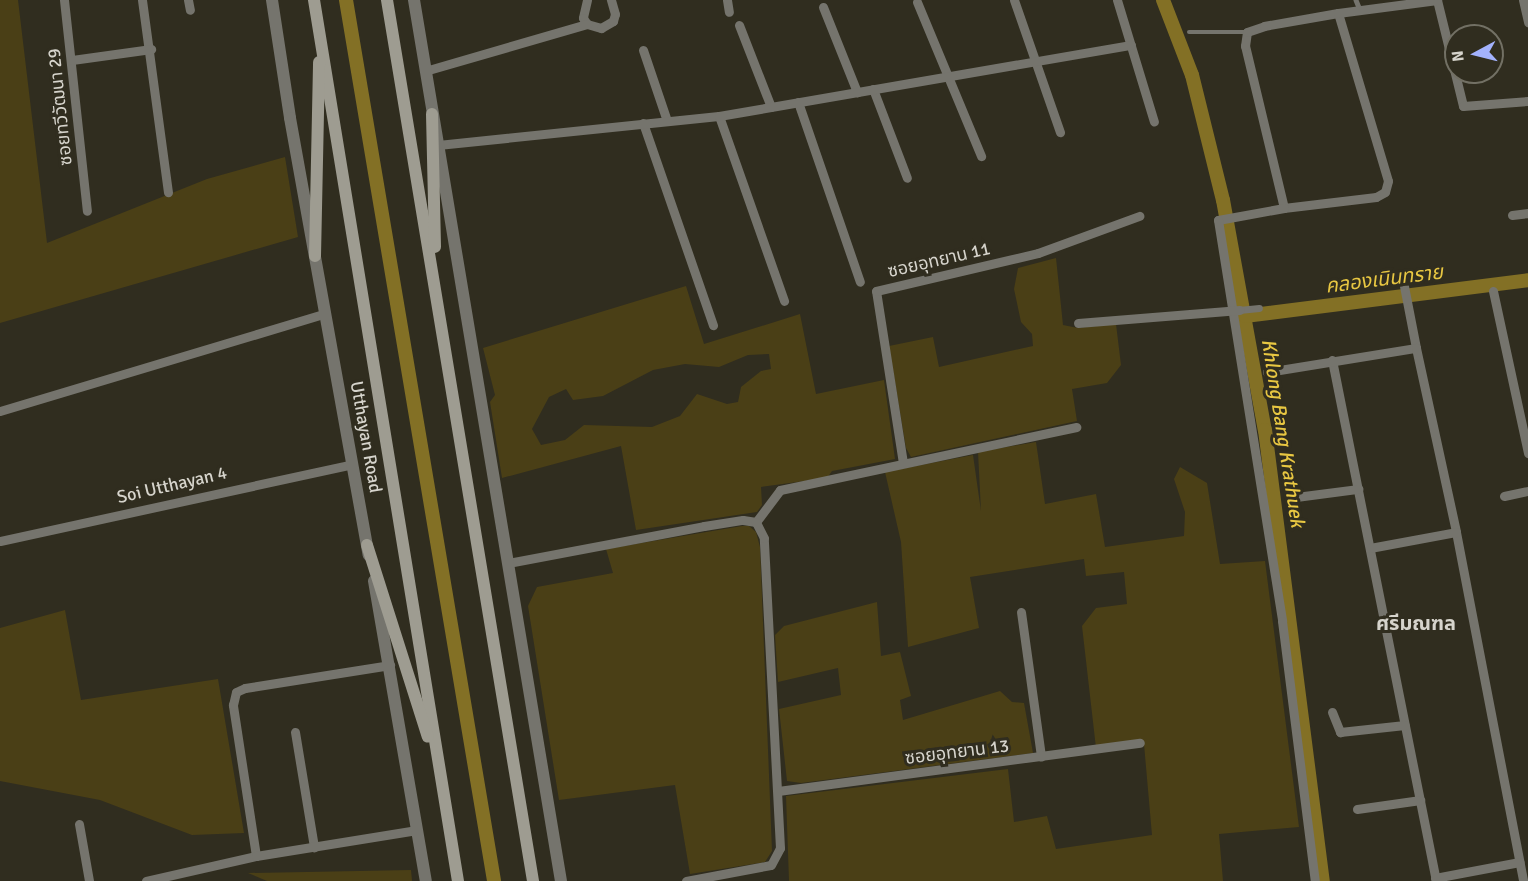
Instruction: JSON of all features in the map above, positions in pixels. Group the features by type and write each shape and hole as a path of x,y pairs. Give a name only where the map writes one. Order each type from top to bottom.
{"main road":[{"name":"Utthayan Road","path":"314,0 458,881"},
{"path":"387,0 533,881"},
{"path":"315,256 320,37"},
{"path":"432,114 438,307"},
{"path":"367,545 418,699 445,799"}],"street":[{"name":"ซอยทวีวัฒนา 29","path":"64,0 87,211"},
{"path":"142,0 151,49 168,192"},
{"name":"Utthayan Road","path":"272,0 426,881"},
{"path":"414,0 561,881"},
{"path":"587,0 582,10 587,24"},
{"path":"425,71 587,24 601,28 608,26 615,14 611,0"},
{"path":"727,0 729,12"},
{"path":"1014,0 1060,132"},
{"path":"1117,0 1154,122"},
{"path":"1284,208 1245,46 1247,32 1338,13 1437,0 1463,106 1528,101"},
{"path":"1523,0 1528,22"},
{"path":"917,2 981,156"},
{"path":"823,7 857,92"},
{"path":"1315,881 1284,633 1237,310 1218,219 1225,216 1376,197 1385,192 1388,181 1338,13"},
{"path":"740,25 771,107"},
{"path":"438,145 719,116 1131,45"},
{"path":"72,60 151,49"},
{"path":"643,50 666,121"},
{"path":"873,89 907,178"},
{"path":"798,102 860,282"},
{"path":"719,116 784,301"},
{"path":"643,123 713,325"},
{"path":"1512,215 1528,213"},
{"name":"ซอยอุทยาน 11","path":"903,463 876,291 1038,253 1139,216"},
{"path":"1405,291 1456,532 1523,881"},
{"path":"1493,291 1528,453"},
{"path":"1078,323 1259,308"},
{"path":"0,411 326,313"},
{"path":"1267,372 1416,348"},
{"path":"1332,360 1435,879 1520,862"},
{"path":"756,522 780,490 1076,427"},
{"name":"Soi Utthayan 4","path":"0,541 352,464"},
{"path":"1296,497 1358,489"},
{"path":"1504,496 1528,491"},
{"path":"508,563 704,526 743,520 756,522"},
{"path":"686,881 771,865 780,848 764,538 756,522"},
{"path":"1370,548 1456,532"},
{"path":"1022,612 1041,757"},
{"path":"256,856 232,705 236,692 245,688 390,665"},
{"path":"1332,712 1340,732 1405,725"},
{"path":"295,732 314,847"},
{"name":"ซอยอุทยาน 13","path":"778,791 1140,743"},
{"path":"1357,809 1420,800"},
{"path":"79,824 89,881"},
{"path":"146,881 184,877 256,856 417,830"}],"lane":[{"path":"1356,0 1360,10"},
{"path":"1189,33 1247,32"}],"shaded area":[{"path":"0,0 18,0 47,243 207,179 285,157 298,237 0,323"},
{"path":"1056,258 1063,325 1078,328 1116,324 1121,365 1107,383 1072,389 1077,421 911,457 906,448 889,346 933,337 939,367 1033,346 1032,334 1021,322 1014,289 1018,268"},
{"path":"686,286 704,344 800,314 816,394 884,380 895,459 832,471 827,478 761,487 762,505 757,512 636,530 621,446 502,478 490,402 495,395 483,348","holes":["769,354 771,369 761,371 741,387 738,402 727,404 697,394 680,416 652,427 584,425 565,440 541,445 532,429 549,397 566,389 573,400 603,396 653,370 685,364 719,367 748,355"]},
{"path":"1036,442 1045,504 1096,494 1105,547 1184,536 1185,512 1174,479 1180,467 1207,483 1220,564 1265,561 1299,827 1219,834 1223,881 789,881 786,796 1008,769 1014,822 1047,816 1056,849 1152,835 1144,744 1096,748 1082,626 1096,608 1127,604 1124,572 1086,576 1084,559 970,577 979,628 908,647 901,542 885,472 973,455 981,511 978,452"},
{"path":"749,526 756,532 760,547 772,851 765,862 690,874 675,785 559,800 528,606 537,587 613,573 606,549"},
{"path":"877,602 881,656 900,652 911,696 900,700 903,720 1000,691 1012,702 1024,703 1033,753 801,783 787,781 779,709 841,695 838,668 778,682 775,635 784,626"},
{"path":"65,610 81,700 218,679 244,833 192,835 100,800 0,781 0,628"},
{"path":"411,870 412,881 267,881 248,873"}],"waterway":[{"path":"346,0 494,881"},
{"name":"Khlong Bang Krathuek","path":"1163,0 1192,75 1223,200 1265,430 1323,881"},
{"name":"คลองเนินทราย","path":"1245,316 1528,280"}],"district":[{"name":"ศรีมณฑล","path":"1416,623"}]}
